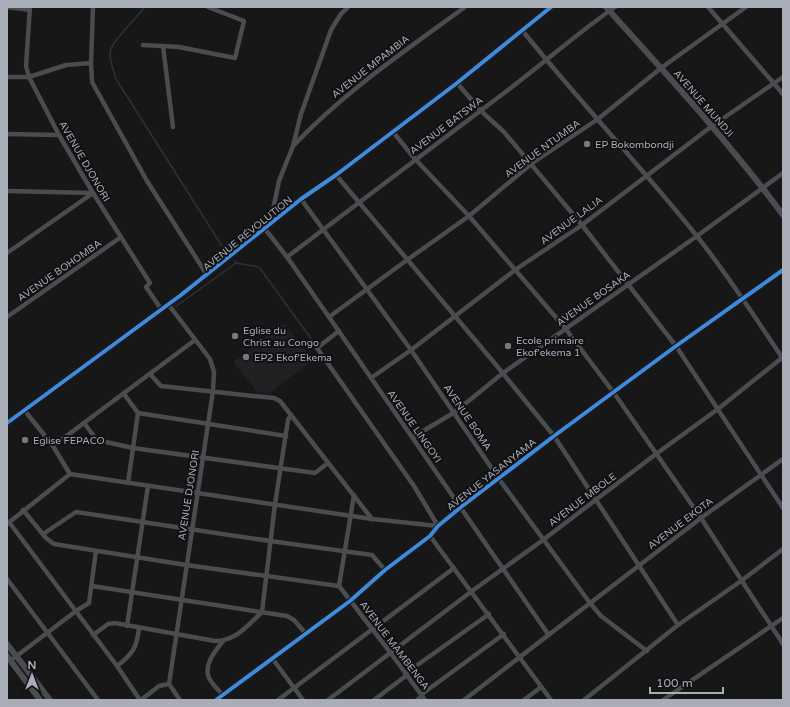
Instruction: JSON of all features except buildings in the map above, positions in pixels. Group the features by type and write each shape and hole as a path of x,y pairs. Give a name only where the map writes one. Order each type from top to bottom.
{"street":[{"path":"93,7 91,63 92,82 146,181 207,275"},
{"path":"143,45 179,47 236,57 244,21 208,7"},
{"path":"268,227 279,181 293,146 301,114 331,30 341,14 348,7"},
{"name":"AVENUE MPAMBIA","path":"293,146 332,108 407,49 465,7"},
{"name":"AVENUE RÉVOLUTION","path":"7,423 207,275 301,199 336,175 457,83 551,7"},
{"path":"708,7 783,94"},
{"name":"AVENUE NTUMBA","path":"329,317 469,216 531,164 598,119 662,68 746,7"},
{"path":"7,8 30,8"},
{"name":"AVENUE DJONORI","path":"30,8 26,66 29,77 59,135 93,194 150,283 146,287 161,309"},
{"name":"AVENUE BATSWA","path":"287,257 481,111 547,60 610,8"},
{"name":"AVENUE MUNDJI","path":"610,8 712,126 783,215"},
{"path":"522,30 697,236 743,299 783,358"},
{"path":"163,46 173,127"},
{"path":"7,77 29,77 61,67 91,63"},
{"name":"AVENUE LALIA","path":"371,378 411,350 515,270 582,225 712,126 783,77"},
{"path":"457,83 481,111 504,132 582,225 676,346 783,508"},
{"path":"393,132 469,216 565,328 614,393 701,518 783,644"},
{"path":"7,134 59,135"},
{"name":"AVENUE BOSAKA","path":"413,437 455,412 503,373 697,236 783,173"},
{"path":"336,175 503,373 554,436 678,625"},
{"path":"7,191 93,194"},
{"path":"7,253 93,194"},
{"name":"AVENUE BOMA","path":"301,199 455,412 499,479 590,603 601,616 647,650"},
{"name":"AVENUE LINGOYI","path":"268,227 287,257 548,634"},
{"name":"AVENUE BOHOMBA","path":"7,317 121,236"},
{"name":"AVENUE YASANYAMA","path":"216,700 350,601 385,570 430,536 438,526 460,507 676,346 783,270"},
{"name":"AVENUE DJONORI","path":"168,304 210,359 214,372 214,391 197,492 169,684"},
{"path":"339,331 317,348 414,486 438,526"},
{"path":"53,446 195,340"},
{"name":"AVENUE MBOLE","path":"328,700 390,652 718,409 783,358"},
{"path":"150,374 160,386 274,398 283,404 292,415 372,519"},
{"path":"124,394 138,413 128,483"},
{"path":"25,411 53,446 70,474"},
{"path":"138,413 286,436"},
{"path":"93,635 111,624 215,641 223,641 236,635 262,612 275,504 288,420 292,415"},
{"path":"84,424 97,440 133,448 315,473 328,463"},
{"name":"AVENUE EKOTA","path":"464,700 701,518 783,459"},
{"path":"180,700 169,684 159,686 140,700 76,611 8,523 70,474 372,519 438,526"},
{"path":"127,626 148,486"},
{"path":"23,510 43,534 54,544 186,565 339,586 354,495"},
{"path":"43,534 76,512 372,555 385,570"},
{"path":"430,536 504,634 551,700"},
{"path":"584,700 678,625 783,549"},
{"path":"40,700 9,658 16,656 89,603 96,551"},
{"path":"278,700 372,628 454,568"},
{"path":"7,579 98,700"},
{"path":"92,586 287,616 294,620 306,634"},
{"name":"AVENUE MAMBENGA","path":"339,586 423,698"},
{"path":"374,700 407,675 409,671 488,614"},
{"path":"663,700 783,618"},
{"path":"117,666 128,658 134,649 138,641 139,628"},
{"path":"417,700 423,698 422,694 504,634"},
{"path":"222,695 209,678 208,673 210,659 223,641"},
{"path":"7,644 50,700"},
{"path":"272,658 303,700"},
{"path":"524,700 541,687"}],"shaded area":[{"path":"284,323 313,360 269,394 258,393 233,362"}],"waterway":[{"path":"145,7 115,41 110,51 111,62 116,79 227,254"},
{"path":"175,307 236,263 235,261"},
{"path":"236,263 259,267 315,344"}],"cycle path":[{"path":"7,423 181,295 301,199 336,175 457,83 551,7"},
{"path":"216,700 350,601 385,570 430,536 438,526 461,507 554,436 676,346 783,270"}],"place":[{"name":"EP Bokombondji","path":"587,144"},
{"name":"Eglise du Christ au Congo","path":"235,336"},
{"name":"Ecole primaire Ekof'ekema 1","path":"508,346"},
{"name":"EP2 Ekof'Ekema","path":"246,357"},
{"name":"Eglise FEPACO","path":"25,440"}]}
